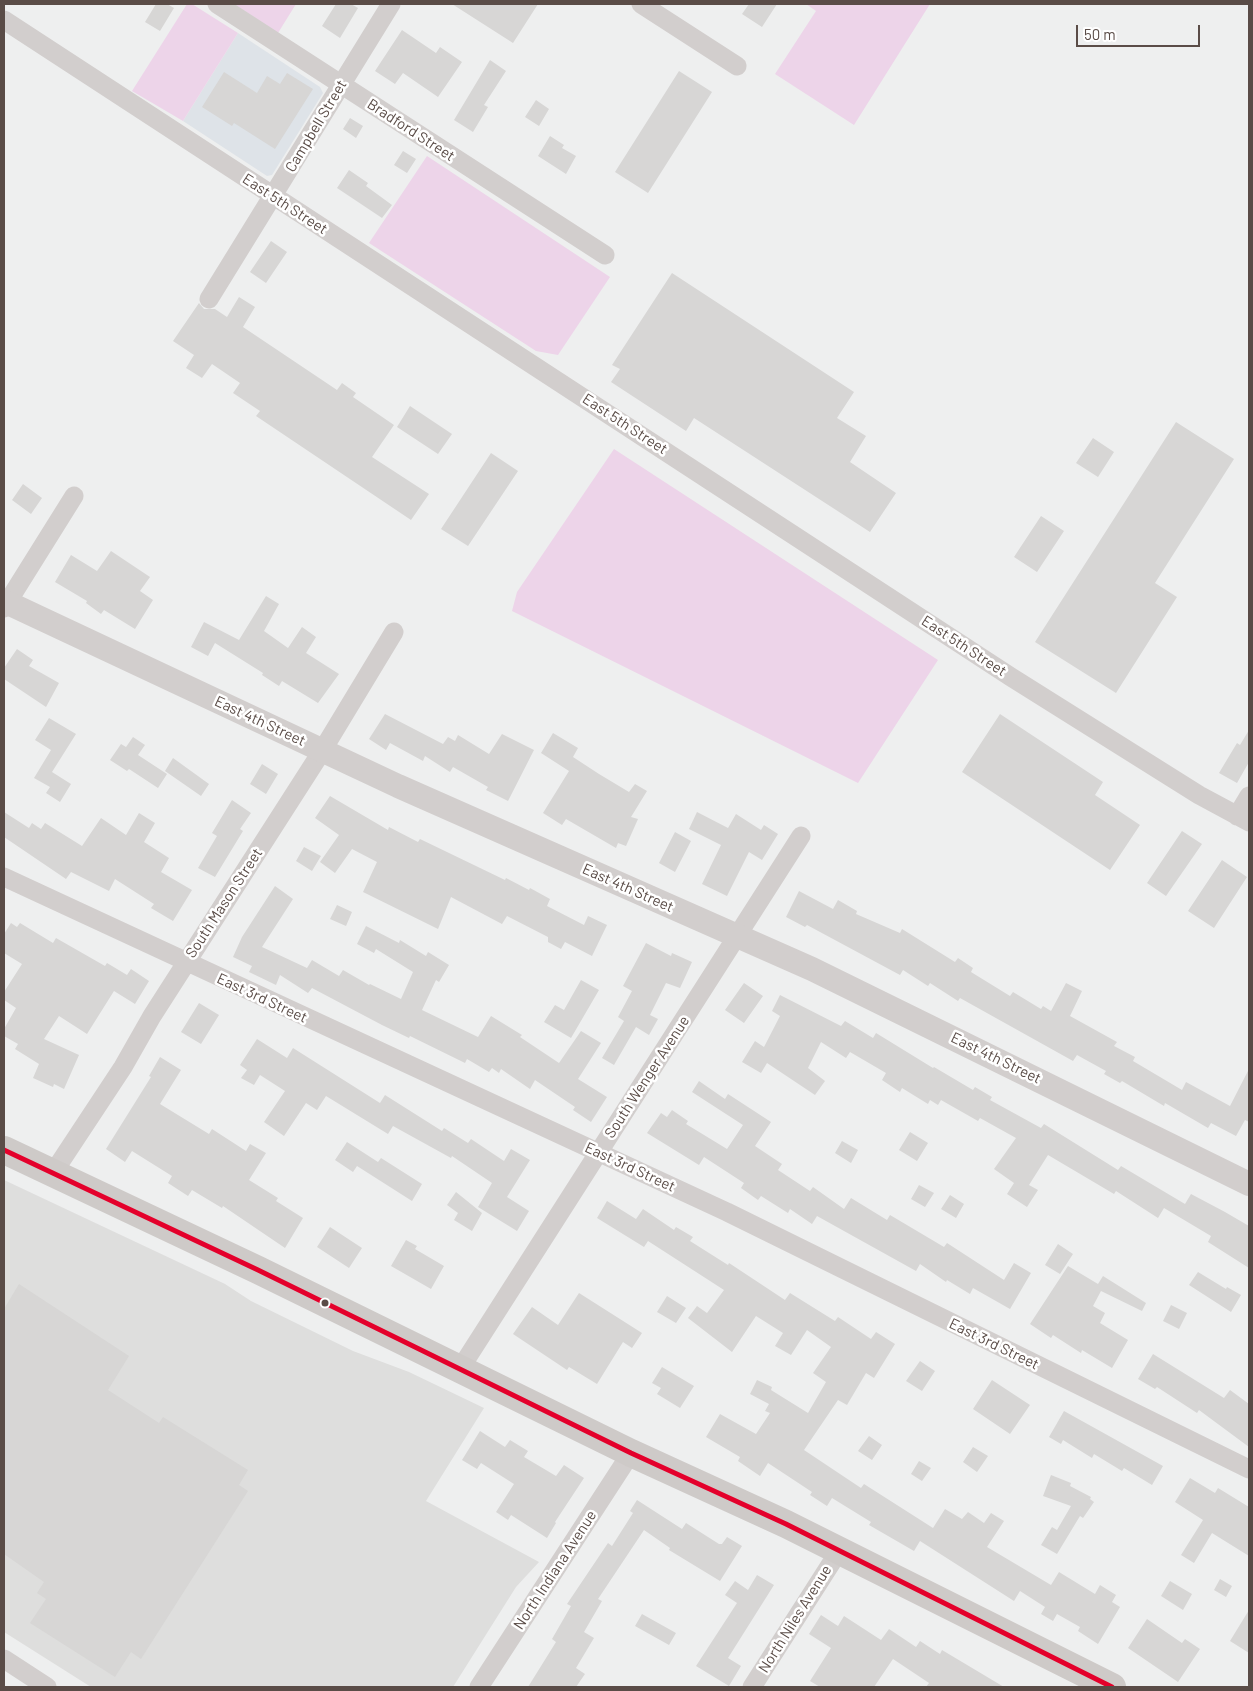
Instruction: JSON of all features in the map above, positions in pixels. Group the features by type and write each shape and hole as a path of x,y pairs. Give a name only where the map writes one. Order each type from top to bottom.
{"main road":[{"path":"4,1150 839,1551 1112,1687"}],"street":[{"name":"Bradford Street","path":"217,4 605,255"},
{"name":"Campbell Street","path":"209,299 391,4"},
{"path":"641,4 737,66"},
{"name":"East 5th Street","path":"4,20 1011,677 1199,795 1243,819"},
{"path":"5,604 74,496"},
{"name":"East 4th Street","path":"5,604 482,824 737,936 946,1033 1249,1184"},
{"name":"South Mason Street","path":"53,1173 123,1067 186,963 322,751 394,632"},
{"path":"1243,819 1249,796"},
{"name":"South Wenger Avenue","path":"460,1369 801,836"},
{"name":"East 3rd Street","path":"4,877 186,963 727,1212 1249,1469"},
{"name":"North Indiana Avenue","path":"479,1687 632,1453"},
{"name":"North Niles Avenue","path":"752,1687 839,1551"},
{"path":"4,1659 47,1687"}],"shaded area":[{"path":"187,4 192,4 238,33 183,121 132,91"},
{"path":"234,4 296,4 278,33"},
{"path":"806,4 930,4 854,125 775,74 816,11"},
{"path":"238,33 320,87 323,93 272,175 267,176 183,121"},
{"path":"427,156 610,277 558,355 536,351 369,243"},
{"path":"614,449 938,660 858,783 512,611 517,592"},
{"path":"4,1180 225,1284 251,1301 353,1351 409,1372 484,1408 426,1501 539,1562 516,1587 453,1687 91,1687 4,1632"}],"building":[{"path":"156,4 167,4 174,8 160,31 145,22"},
{"path":"336,4 351,4 358,8 340,38 322,26"},
{"path":"452,4 538,4 513,43"},
{"path":"749,4 777,4 762,27 742,14"},
{"path":"402,30 436,53 440,47 462,62 438,97 403,73 395,84 375,71"},
{"path":"490,60 506,71 484,105 488,107 473,132 454,120"},
{"path":"679,71 712,92 648,193 615,172"},
{"path":"224,72 257,93 267,76 280,84 287,73 313,89 275,149 234,123 232,126 202,107"},
{"path":"536,100 549,109 539,126 525,117"},
{"path":"350,118 363,126 356,138 343,129"},
{"path":"550,136 564,145 562,148 576,156 566,174 538,156"},
{"path":"403,151 416,159 407,173 394,165"},
{"path":"349,170 368,183 366,186 392,205 382,218 337,188"},
{"path":"271,241 287,252 266,283 250,272"},
{"path":"672,273 854,392 837,418 866,436 850,462 896,493 870,532 694,418 686,431 611,382 620,369 612,365"},
{"path":"239,297 255,307 243,327 337,390 342,383 356,393 353,397 394,425 372,457 429,494 411,520 256,416 260,411 233,393 240,383 212,364 202,378 186,368 194,355 173,341 199,303 204,309 215,309 227,317"},
{"path":"410,406 452,434 438,454 397,427"},
{"path":"1176,422 1234,459 1155,583 1177,597 1116,693 1035,642"},
{"path":"1093,438 1114,452 1098,477 1076,463"},
{"path":"491,453 518,471 468,546 441,529"},
{"path":"23,484 42,498 31,514 12,500"},
{"path":"1041,516 1064,531 1037,572 1014,557"},
{"path":"111,551 150,577 140,591 153,600 135,629 104,610 101,614 86,603 87,601 55,582 71,555 97,571"},
{"path":"266,596 279,604 264,631 288,648 302,627 316,637 306,653 339,674 318,703 282,681 279,686 262,675 263,673 215,643 208,656 191,647 204,622 239,640"},
{"path":"17,649 33,660 29,666 59,683 46,707 4,679 4,668"},
{"path":"385,714 443,744 448,737 455,741 458,735 489,754 502,734 534,750 508,801 486,790 488,787 453,767 450,772 425,756 423,761 390,743 386,750 369,739"},
{"path":"1000,714 1103,782 1095,795 1140,825 1110,870 962,772"},
{"path":"49,718 76,734 52,772 71,784 60,802 46,793 50,787 34,778 51,750 35,740"},
{"path":"1249,730 1249,762 1237,783 1219,773 1237,743 1240,745"},
{"path":"553,733 578,748 573,757 599,774 629,792 635,784 647,791 631,817 638,819 626,846 618,843 616,848 566,819 562,825 543,813 569,771 541,753"},
{"path":"133,737 145,745 138,755 167,774 158,788 129,769 127,771 110,760 121,744 126,747"},
{"path":"173,758 209,784 201,796 165,771"},
{"path":"262,764 278,774 266,794 250,784"},
{"path":"330,796 388,830 389,827 418,842 420,839 505,880 506,878 529,890 530,888 550,899 547,906 584,925 588,916 607,925 592,956 565,942 561,949 548,942 548,937 507,916 502,924 451,897 438,929 363,892 377,862 352,849 335,873 320,862 339,835 315,818"},
{"path":"232,800 251,813 240,829 243,831 215,877 198,868 217,836 212,833"},
{"path":"4,812 29,828 32,823 41,829 45,823 82,846 101,818 126,835 139,813 155,823 144,842 169,858 161,872 192,890 173,921 151,908 154,904 115,879 109,891 71,872 66,879 4,837"},
{"path":"697,812 728,828 736,814 761,830 764,825 778,834 762,860 749,852 727,896 702,884 721,845 689,829"},
{"path":"1182,831 1202,844 1166,896 1147,883"},
{"path":"675,832 691,841 675,872 659,863"},
{"path":"304,847 321,856 312,871 296,861"},
{"path":"1222,860 1247,877 1214,928 1188,911"},
{"path":"275,886 293,899 262,947 307,968 312,960 339,976 343,970 369,985 401,999 413,972 376,949 374,953 357,944 366,926 399,943 400,940 426,956 428,952 449,965 439,982 436,980 422,1010 478,1037 491,1016 522,1035 520,1037 559,1063 581,1031 601,1043 578,1079 607,1097 591,1122 573,1110 575,1107 535,1080 530,1089 501,1069 499,1073 492,1068 489,1072 467,1059 465,1063 410,1036 409,1038 382,1025 312,988 308,993 280,975 276,985 249,972 252,966 233,957 242,937"},
{"path":"799,891 833,909 838,900 857,911 856,914 900,933 902,929 955,962 958,958 973,968 971,972 1010,996 1013,992 1041,1009 1043,1006 1051,1011 1066,983 1082,991 1070,1016 1117,1042 1114,1046 1135,1057 1133,1061 1182,1090 1186,1082 1230,1106 1249,1069 1249,1122 1245,1120 1236,1136 1211,1123 1208,1128 1165,1103 1164,1106 1122,1081 1120,1083 1104,1074 1106,1071 1077,1055 1073,1061 960,998 958,1001 930,983 928,986 903,970 900,975 807,925 805,927 786,917"},
{"path":"337,905 352,912 346,926 330,919"},
{"path":"11,923 17,927 20,923 53,943 56,938 105,966 107,963 127,975 131,969 149,981 135,1004 114,991 87,1034 59,1016 44,1039 79,1055 64,1089 54,1084 53,1087 33,1078 39,1064 15,1049 18,1044 4,1036 4,1029 16,1008 4,1000 4,992 22,964 4,953 4,934"},
{"path":"646,943 671,956 672,953 692,962 680,988 666,983 650,1015 658,1019 649,1035 636,1027 614,1065 602,1058 624,1021 618,1017 632,991 623,986"},
{"path":"581,980 599,990 571,1038 544,1022 555,1005 564,1010"},
{"path":"744,983 763,996 744,1023 725,1010"},
{"path":"780,995 841,1026 845,1021 873,1038 876,1033 973,1090 975,1087 992,1097 990,1100 1041,1128 1044,1124 1118,1170 1121,1166 1185,1204 1191,1194 1225,1212 1249,1226 1249,1268 1208,1242 1211,1236 1164,1208 1158,1218 1116,1191 1114,1194 1048,1155 1029,1185 1038,1190 1027,1207 1007,1194 1014,1183 994,1169 1016,1138 980,1118 978,1121 941,1100 938,1105 930,1100 928,1104 902,1088 900,1092 882,1080 886,1073 850,1052 846,1058 821,1042 808,1068 825,1081 815,1095 767,1063 761,1073 742,1062 755,1041 764,1047 780,1016 772,1011"},
{"path":"199,1003 219,1015 201,1044 181,1032"},
{"path":"257,1039 287,1058 293,1048 380,1103 385,1095 442,1131 444,1128 468,1143 471,1139 504,1161 511,1149 530,1160 507,1197 529,1211 517,1231 478,1207 492,1183 452,1156 451,1158 393,1126 388,1134 326,1096 317,1110 306,1103 284,1136 264,1122 285,1091 260,1075 254,1085 241,1078 247,1070 240,1065"},
{"path":"160,1057 181,1070 160,1104 209,1134 212,1129 246,1151 250,1144 266,1153 249,1180 278,1198 276,1201 303,1218 285,1248 223,1206 222,1208 192,1190 188,1196 168,1183 172,1176 132,1151 125,1162 106,1149 151,1077 149,1076"},
{"path":"699,1081 725,1099 728,1094 771,1122 755,1146 782,1164 778,1170 810,1191 813,1187 844,1209 851,1198 887,1220 890,1215 944,1247 947,1243 1004,1280 1014,1263 1031,1273 1010,1309 973,1288 970,1294 947,1280 946,1282 920,1264 916,1271 817,1216 812,1224 790,1209 788,1213 761,1196 758,1200 741,1188 744,1183 704,1157 699,1165 647,1133 661,1113 667,1117 672,1110 688,1121 686,1124 727,1149 743,1125 692,1092"},
{"path":"910,1132 928,1143 917,1161 899,1150"},
{"path":"842,1141 858,1150 851,1163 835,1153"},
{"path":"347,1142 378,1162 381,1158 422,1184 412,1201 357,1166 353,1172 335,1160"},
{"path":"919,1185 934,1193 925,1207 911,1199"},
{"path":"456,1192 482,1213 472,1231 454,1220 458,1213 447,1205"},
{"path":"950,1195 964,1204 956,1218 941,1209"},
{"path":"607,1201 636,1219 643,1209 674,1230 676,1227 693,1237 690,1241 728,1265 729,1263 785,1300 790,1293 835,1321 838,1317 871,1339 876,1332 895,1344 874,1378 866,1373 847,1405 838,1400 804,1450 861,1488 864,1484 933,1528 945,1509 962,1519 968,1512 984,1523 991,1513 1004,1521 987,1547 1051,1585 1059,1572 1095,1594 1100,1585 1116,1595 1112,1602 1120,1607 1098,1644 1078,1631 1080,1627 1057,1614 1053,1621 1041,1614 1045,1607 1020,1591 1014,1601 920,1541 914,1551 869,1525 871,1522 832,1498 827,1506 810,1495 812,1492 768,1463 760,1476 738,1461 740,1457 706,1437 720,1414 756,1434 770,1413 765,1411 769,1404 750,1394 757,1380 772,1387 771,1390 808,1413 826,1382 813,1373 831,1347 807,1330 791,1355 775,1346 783,1333 756,1316 732,1352 688,1318 697,1306 707,1313 724,1290 648,1241 644,1247 597,1218"},
{"path":"330,1227 362,1248 349,1268 317,1247"},
{"path":"406,1240 417,1246 415,1249 444,1266 431,1289 391,1266"},
{"path":"1058,1244 1073,1254 1060,1274 1045,1265"},
{"path":"1068,1266 1098,1284 1103,1276 1146,1303 1142,1311 1101,1291 1093,1306 1105,1313 1100,1323 1128,1340 1112,1368 1082,1350 1081,1353 1053,1335 1051,1338 1030,1324"},
{"path":"1198,1272 1226,1289 1227,1287 1241,1295 1231,1312 1189,1285"},
{"path":"19,1284 129,1356 108,1390 159,1423 163,1417 248,1470 239,1485 248,1491 141,1659 131,1652 115,1677 30,1623 46,1599 37,1593 44,1582 4,1554 4,1309"},
{"path":"579,1293 642,1333 632,1348 623,1342 597,1384 569,1367 567,1370 513,1334 532,1307 558,1325"},
{"path":"667,1296 686,1308 676,1323 657,1312"},
{"path":"1171,1305 1187,1313 1179,1329 1163,1321"},
{"path":"1153,1354 1224,1398 1230,1390 1249,1404 1249,1447 1199,1410 1197,1413 1157,1387 1155,1389 1138,1379"},
{"path":"920,1361 935,1371 922,1391 906,1381"},
{"path":"662,1367 694,1386 680,1408 657,1394 661,1388 652,1383"},
{"path":"992,1380 1030,1405 1010,1434 973,1409"},
{"path":"1064,1411 1163,1466 1152,1485 1124,1468 1122,1471 1094,1454 1092,1458 1063,1440 1061,1444 1049,1437"},
{"path":"480,1431 505,1447 510,1440 528,1451 524,1457 556,1476 564,1465 584,1478 555,1522 547,1538 511,1515 508,1520 496,1512 514,1484 481,1463 477,1469 462,1460"},
{"path":"869,1436 882,1445 872,1460 858,1451"},
{"path":"973,1447 988,1456 977,1472 963,1462"},
{"path":"919,1461 931,1468 922,1481 911,1474"},
{"path":"1051,1475 1071,1483 1070,1486 1091,1497 1090,1499 1094,1502 1083,1518 1080,1516 1057,1554 1041,1545 1052,1527 1057,1530 1071,1506 1043,1496"},
{"path":"1190,1478 1215,1493 1218,1488 1249,1507 1249,1556 1212,1533 1194,1563 1181,1555 1203,1520 1175,1502"},
{"path":"637,1500 682,1529 686,1523 719,1544 722,1544 727,1537 742,1546 720,1581 669,1550 670,1548 644,1530 598,1599 602,1601 584,1632 594,1638 576,1668 585,1674 576,1687 528,1687 556,1642 552,1639 571,1606 567,1604 608,1543 612,1546 633,1513 630,1511"},
{"path":"757,1575 774,1585 728,1658 741,1666 729,1686 696,1666 737,1603 725,1595 735,1581 748,1590"},
{"path":"1220,1579 1232,1586 1226,1597 1214,1590"},
{"path":"1170,1581 1192,1594 1183,1610 1161,1596"},
{"path":"1249,1610 1249,1653 1230,1641"},
{"path":"642,1614 676,1633 669,1645 635,1626"},
{"path":"821,1615 838,1626 844,1616 881,1640 889,1629 916,1647 920,1641 940,1654 942,1650 1004,1687 926,1687 929,1683 893,1659 874,1687 820,1687 810,1681 831,1648 809,1634"},
{"path":"1147,1619 1182,1643 1185,1639 1200,1649 1178,1682 1128,1648"}],"transit line":[{"path":"4,1150 258,1270 631,1453 786,1524 1112,1687"}]}
